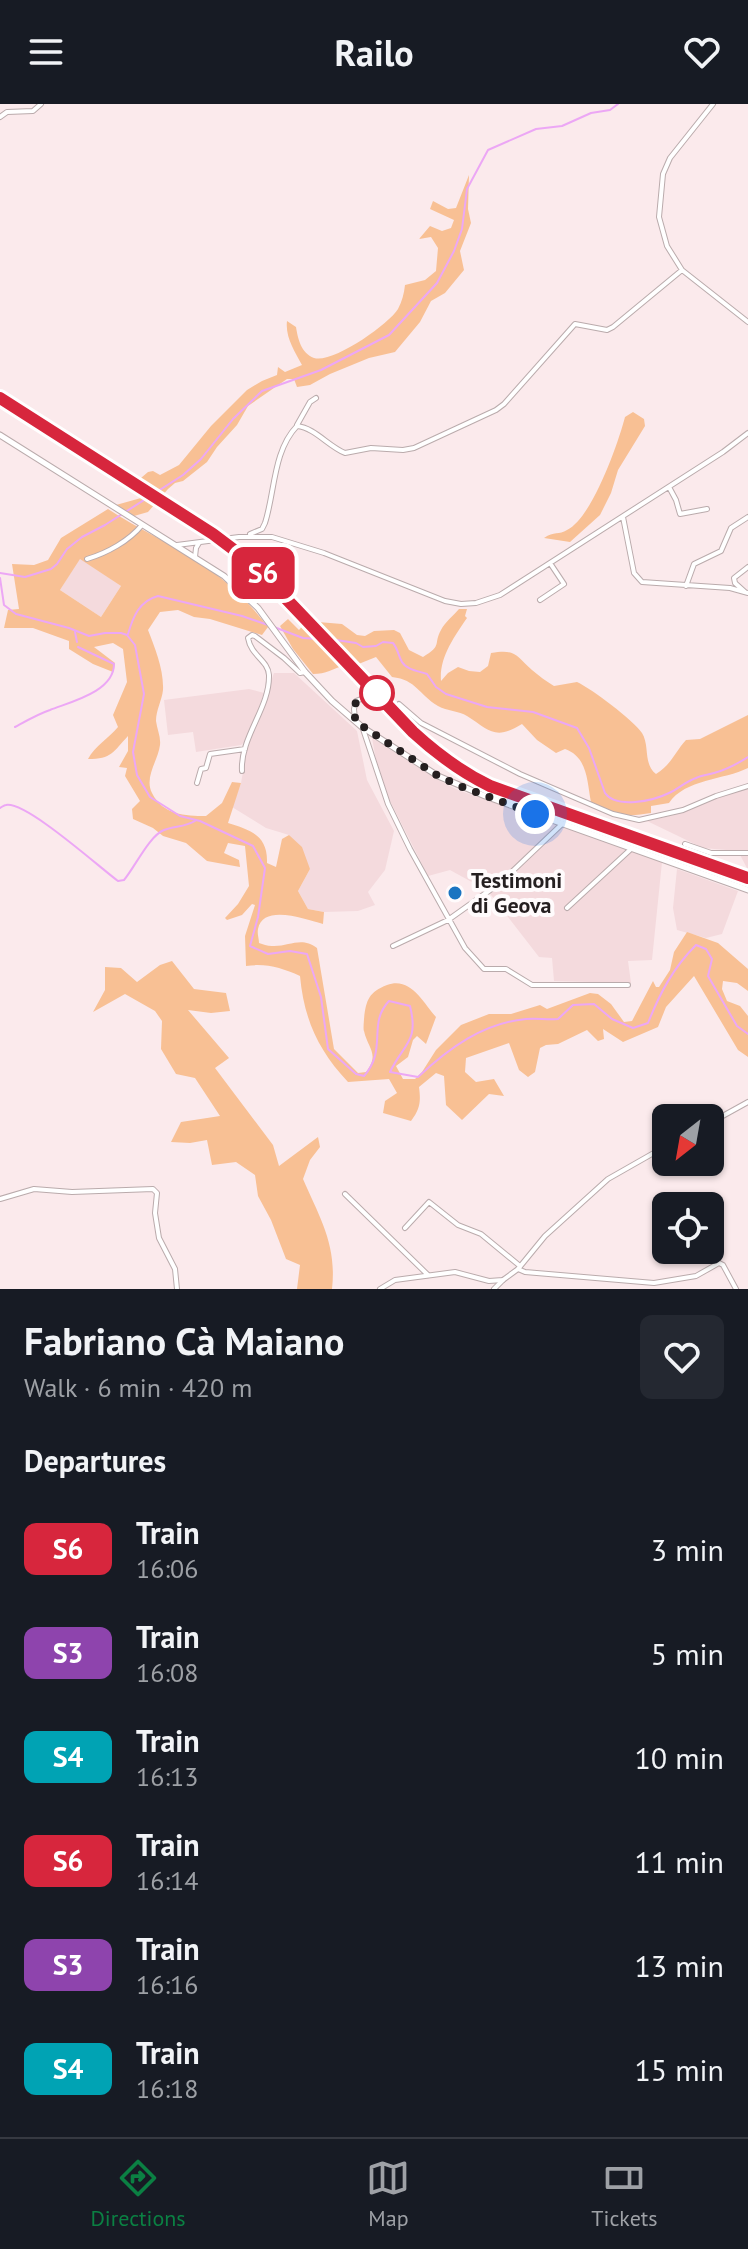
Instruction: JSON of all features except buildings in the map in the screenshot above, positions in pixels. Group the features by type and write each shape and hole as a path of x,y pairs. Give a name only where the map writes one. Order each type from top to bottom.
{"main road":[{"path":"0,435 232,582 258,608 305,672 332,701 362,727 438,776 748,890"}],"street":[{"path":"0,117 7,112 33,111 41,104"},
{"path":"713,104 676,149 663,174 659,208 662,233 682,270 748,322"},
{"path":"297,426 310,429 345,453 371,448 414,448 496,410 575,324 607,330 613,327 682,270"},
{"path":"244,537 262,529 281,454 291,432 310,402 316,398"},
{"path":"177,545 272,537 445,601 461,604 483,602 500,595 623,517 748,433"},
{"path":"669,487 680,514 707,509"},
{"path":"623,517 637,579 649,584 730,588 746,593"},
{"path":"686,586 694,564 721,551 731,528 748,517"},
{"path":"87,559 135,534 142,525"},
{"path":"185,550 200,542"},
{"path":"195,557 200,542"},
{"path":"540,600 564,584 550,563"},
{"path":"746,593 734,578 748,567"},
{"path":"242,771 245,749 266,694 269,672 248,642 250,635 300,673 305,672"},
{"path":"356,722 356,701 373,701"},
{"path":"399,704 421,723 463,745 520,774 613,814 639,820 683,810 748,786"},
{"path":"362,727 388,804 448,920 465,948 484,969 506,969 532,985 628,985"},
{"path":"197,783 210,754 245,749"},
{"path":"393,946 448,920 500,883 562,824"},
{"path":"685,844 711,853 748,853"},
{"path":"567,908 632,848"},
{"path":"724,1115 748,1102"},
{"path":"494,1289 519,1268 545,1236 608,1179 652,1154"},
{"path":"0,1199 42,1189 72,1192 153,1189 157,1193 155,1213 159,1238 175,1269 177,1289"},
{"path":"345,1194 428,1275"},
{"path":"405,1228 429,1202 458,1225 481,1234 525,1272 654,1283 696,1276 719,1263 736,1289"},
{"path":"380,1289 395,1280 455,1272 489,1281 503,1280"}],"shaded area":[{"path":"469,175 468,209 471,223 460,251 464,270 445,293 431,301 420,322 395,352 369,358 310,385 297,387 294,379 287,379 248,406 207,462 183,481 175,483 148,512 134,516 116,505 141,498 128,489 148,472 160,475 179,465 211,426 247,390 277,375 278,367 285,372 302,365 289,339 287,321 296,327 306,353 322,358 359,342 392,316 401,303 405,285 425,280 436,271 438,248 431,237 419,239 430,226 442,231 451,228 454,220 430,209 433,201 448,209 456,208"},
{"path":"633,412 644,419 645,426 618,470 600,515 570,542 544,538 567,530 586,511 610,461 625,417"},
{"path":"108,509 210,570 237,592 268,627 262,635 178,610 160,612 148,630 163,682 156,721 160,745 150,775 150,787 157,800 168,810 183,815 206,816 222,803 232,782 241,783 228,823 256,835 264,846 267,863 276,867 282,839 289,835 302,847 310,869 298,891 308,909 324,912 323,924 286,915 268,917 258,929 259,943 278,946 300,942 317,948 334,1049 358,1073 366,1072 373,1056 364,1029 367,1002 372,994 387,985 395,983 409,987 436,1017 426,1044 417,1036 408,1057 396,1066 403,1079 415,1079 436,1050 461,1025 489,1014 511,1014 540,1005 547,1009 590,993 598,994 611,1004 624,1022 632,1021 653,981 659,987 670,970 674,952 687,932 718,943 748,969 748,991 737,983 723,981 722,989 727,1001 740,1006 748,1016 748,1057 738,1050 694,976 666,1007 658,1027 623,1042 603,1029 604,1039 598,1041 587,1030 558,1044 546,1045 540,1048 535,1072 528,1077 519,1070 509,1043 466,1058 465,1072 476,1082 494,1079 504,1096 489,1094 462,1120 446,1105 444,1076 436,1073 419,1087 419,1105 411,1121 383,1113 385,1101 397,1093 389,1079 348,1082 337,1070 314,1033 300,976 274,967 246,966 245,936 255,905 252,904 242,915 225,918 249,886 245,846 228,843 224,853 239,860 240,867 207,861 186,843 163,836 133,819 132,809 140,801 125,776 127,768 119,767 128,751 128,736 107,756 88,759 118,727 113,715 127,682 123,649 113,643 94,647 115,663 113,672 69,649 69,641 33,628 4,628 8,610 19,609 12,564 34,565 48,560 61,538","holes":["80,559 121,586 101,617 60,590"]},
{"path":"80,558 121,586 101,617 60,590"},
{"path":"459,609 467,609 467,618 445,656 441,681 458,667 480,672 488,666 491,653 514,654 554,686 577,682 621,713 642,733 649,765 656,774 686,740 700,739 748,715 748,768 685,789 669,803 651,806 651,813 613,813 591,802 585,771 573,753 565,749 556,753 537,740 522,724 505,732 493,732 464,714 438,706 407,681 392,677 376,657 356,665 362,683 353,682 345,665 313,674 280,626 288,619 299,630 311,616 318,622 342,624 357,635 394,630 400,633 409,650 423,657 435,647 443,627"},
{"path":"274,673 294,673 357,731 367,780 394,831 385,870 368,892 375,905 358,911 308,909 298,891 310,869 289,835 266,828 232,807 241,783 247,749"},
{"path":"249,689 264,693 248,739 241,745 196,752 193,732 168,735 164,700"},
{"path":"372,738 458,790 662,862 652,960 628,961 631,983 554,981 552,958 539,957 488,891 450,870 428,876 389,799"},
{"path":"748,785 748,870 738,851 703,848 647,821 674,815"},
{"path":"677,869 738,891 722,934 706,938 677,930 673,908"},
{"path":"172,961 194,989 226,993 230,1011 211,1013 188,1010 229,1058 215,1068 273,1145 279,1166 318,1137 320,1147 310,1160 303,1179 330,1245 332,1289 297,1289 300,1265 286,1259 258,1196 255,1175 236,1162 212,1165 207,1140 171,1142 181,1122 220,1116 195,1078 176,1074 161,1049 162,1021 155,1011 125,994 93,1012 105,990 105,967 121,968 137,982 160,965"}],"waterway":[{"path":"0,573 25,577 51,569 67,549 82,537 183,475 262,391 321,370 389,335 437,283 462,229 467,189 488,150 536,129 562,126 591,113 610,110 618,104"},
{"path":"0,578 4,605 16,614 89,636 121,633 135,645 144,694 133,752 137,775 150,797 180,816 200,821 253,846 265,868 250,946 268,954 290,951 307,954 321,997 328,1049 356,1074 364,1076 371,1066 377,1046 379,1019 389,1001 410,1006 413,1027 409,1042 390,1072 418,1077 454,1047 481,1031 510,1021 558,1019 573,1005 594,1004 612,1019 633,1028 648,1023 668,981 696,945 706,949 712,959 708,976 737,1026 748,1034"},
{"path":"128,634 141,606 158,596 268,625"},
{"path":"274,627 303,638 336,640 363,647 393,643 404,665 427,674 436,687 446,694 487,707 533,712 577,728 589,748 605,793 617,801 645,801 662,796 700,776 723,770 748,757"},
{"path":"75,632 77,642"},
{"path":"15,727 90,694 107,682 114,664 78,647"},
{"path":"0,808 6,805 29,813 118,881 124,880 158,833 195,821"}],"railway":[{"path":"0,398 213,534 254,565 413,732 459,769 490,786 748,878"}],"train":[{"name":"S6","path":"0,398 213,534 254,565 413,732 452,765 490,786 748,878"}],"place":[{"name":"Testimoni di Geova","path":"455,893"}],"route":[{"path":"377,693 373,701 356,701 356,722 438,776 535,814"}]}
